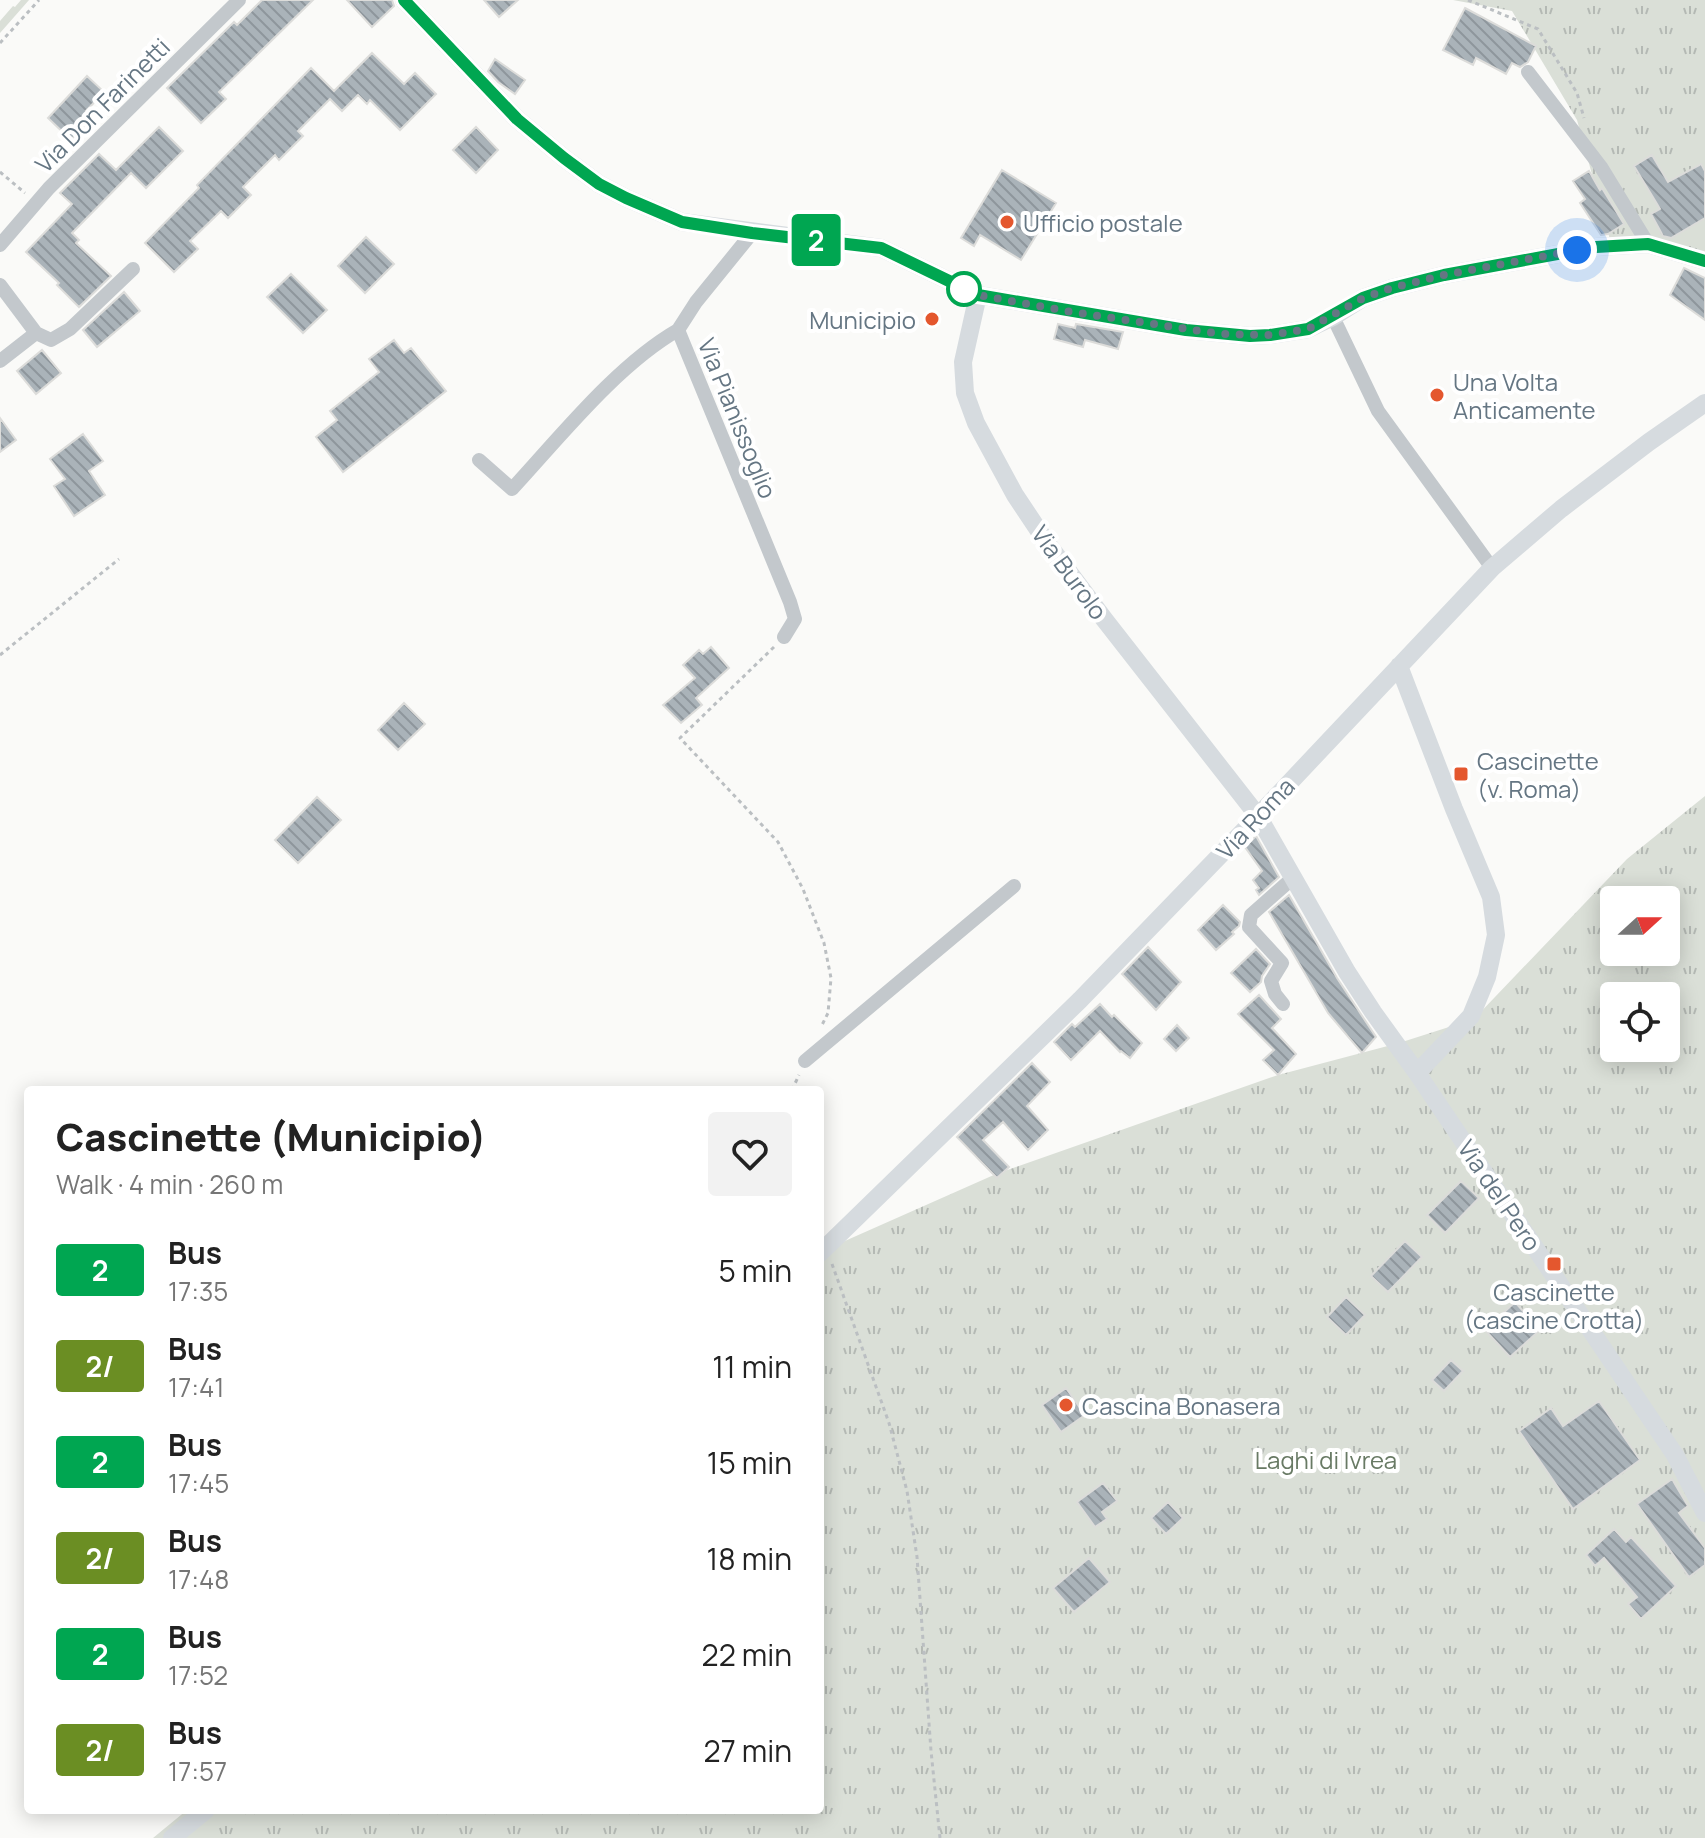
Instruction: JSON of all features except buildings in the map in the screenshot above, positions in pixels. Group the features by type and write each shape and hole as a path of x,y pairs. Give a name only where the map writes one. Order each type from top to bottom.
{"street":[{"name":"Via Don Farinetti","path":"0,245 36,203 239,0"},
{"path":"404,0 517,119 599,184 626,198 682,222 881,248 978,295 1221,334 1270,335 1308,329 1363,298 1392,288 1444,275 1596,247 1648,244 1705,261"},
{"path":"1528,72 1601,167 1648,244"},
{"name":"Via Pianissoglio","path":"752,233 696,302 678,330 790,602 795,619 784,637"},
{"path":"0,285 36,333 51,340 70,329 133,269"},
{"name":"Via Burolo","path":"978,295 963,362 965,393 976,423 1015,495 1047,543 1258,816"},
{"path":"1333,317 1378,411 1492,568"},
{"path":"479,460 512,489 629,366 660,340 678,330"},
{"path":"0,361 36,333"},
{"name":"Via Roma","path":"824,1249 1080,1000 1492,568 1561,509 1705,403"},
{"path":"1399,666 1491,897 1496,935 1487,977 1471,1016 1417,1073"},
{"name":"Via del Pero","path":"1258,816 1347,972 1675,1455 1705,1513"},
{"path":"1283,1004 1275,994 1271,981 1282,963 1249,927 1251,915 1294,877"},
{"path":"805,1061 1014,886"},
{"path":"172,1838 201,1814"}],"path":[{"path":"0,43 39,0"},
{"path":"1468,0 1538,29 1577,93 1584,120"},
{"path":"0,172 36,203"},
{"path":"0,655 119,559"},
{"path":"784,637 680,738 778,842 803,889 824,943 831,978 828,1013 822,1025"},
{"path":"794,1086 805,1061"},
{"path":"824,1253 889,1423 907,1491 917,1557 940,1838"}],"green space":[{"path":"21,0 29,0 0,33 0,21"},
{"path":"1453,0 1705,0 1705,266 1648,246 1612,247 1577,120 1512,11"},
{"name":"Laghi di Ivrea","path":"1705,796 1705,1838 153,1838 182,1814 824,1814 824,1250 996,1174 1278,1075 1399,1043 1474,1019 1600,887 1600,966 1680,966 1680,886 1601,886 1627,859"}],"bus line":[{"name":"2","path":"404,0 517,119 599,184 626,198 682,222 881,248 978,295 1186,330 1250,336 1308,329 1363,298 1392,288 1558,253 1648,244 1705,261"}],"place":[{"name":"Ufficio postale","path":"1007,222"},
{"name":"Municipio","path":"932,319"},
{"name":"Una Volta Anticamente","path":"1437,395"},
{"name":"Cascinette (v. Roma)","path":"1461,774"},
{"name":"Cascinette (cascine Crotta)","path":"1554,1264"},
{"name":"Cascina Bonasera","path":"1066,1405"}],"route":[{"path":"964,289 954,284 978,295 1072,312 1186,330 1270,335 1308,329 1363,298 1392,288 1577,250"}]}
